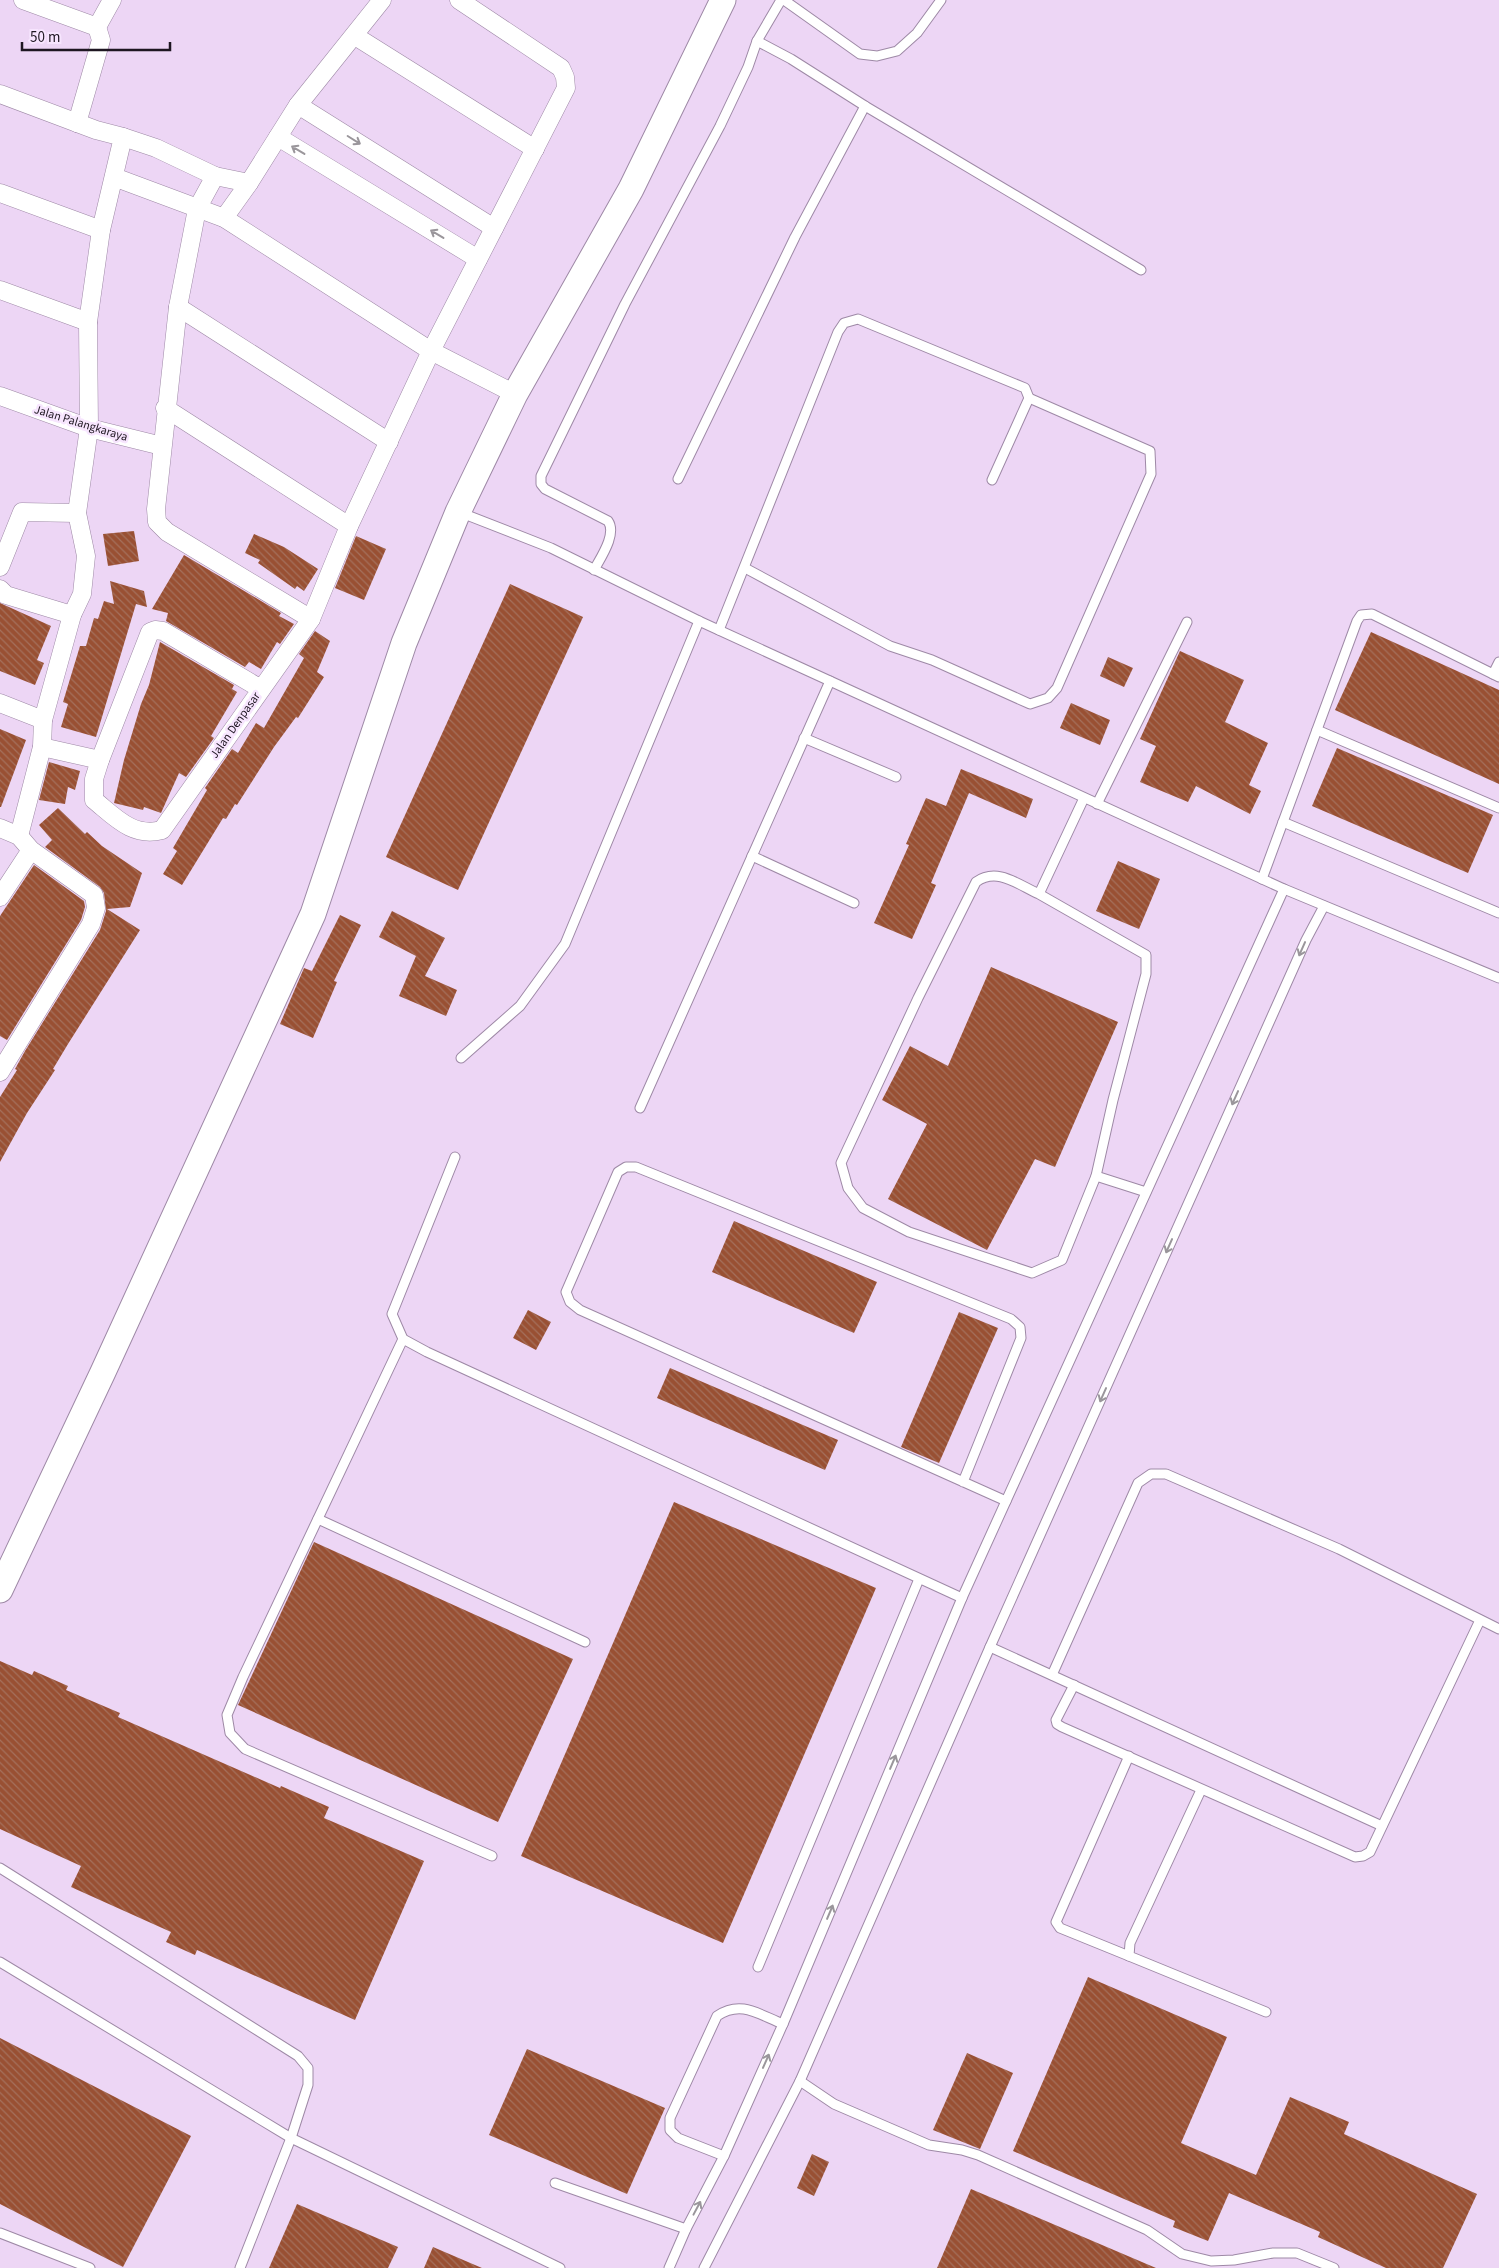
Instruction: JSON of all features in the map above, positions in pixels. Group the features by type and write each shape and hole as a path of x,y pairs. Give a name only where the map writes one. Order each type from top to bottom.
{"main road":[{"path":"0,1590 103,1372 313,914 404,643 458,512 515,394 631,189 723,0"}],"street":[{"path":"23,0 97,28"},
{"path":"77,123 101,40 97,28 112,0"},
{"path":"224,218 249,183 298,105 382,0"},
{"path":"261,690 311,619 350,526 431,351 566,88 565,77 561,68 459,0"},
{"path":"355,36 535,149"},
{"path":"0,94 96,130 123,136 156,148 215,176 249,183"},
{"path":"298,105 494,228"},
{"path":"19,836 42,748 42,720 72,615 82,594 86,556 77,513 89,428 88,322 101,230 123,136"},
{"path":"278,138 478,260"},
{"path":"114,176 224,218 431,351 515,394"},
{"path":"215,176 197,209 178,307 162,446 156,509 157,522 167,532 311,619"},
{"path":"0,193 101,230"},
{"path":"0,290 88,322"},
{"path":"178,307 389,442"},
{"name":"Jalan Palangkaraya","path":"0,396 89,428 162,446"},
{"path":"166,408 350,526"},
{"path":"0,567 22,512 77,513"},
{"path":"0,589 6,595 72,615"},
{"name":"Jalan Denpasar","path":"155,630 163,631 261,690 162,830 144,832 125,826 94,800 94,779 100,760 150,632 155,630"},
{"path":"0,703 42,720"},
{"path":"42,748 100,760"},
{"path":"0,828 19,836 31,850 94,895 96,908 91,924 0,1072"},
{"path":"0,897 31,850"}],"lane":[{"path":"594,570 611,535 612,526 608,521 545,489 541,484 541,476 625,304 720,126 748,67 757,42 782,0 860,54 877,56 897,51 917,34 941,0"},
{"path":"757,42 791,58 865,106 1142,270"},
{"path":"678,479 795,237 865,106"},
{"path":"719,630 838,332 844,324 858,319 1025,388 1029,398 1150,451 1151,474 1057,688 1048,698 1030,704 932,660 890,646 745,568"},
{"path":"992,480 1029,398"},
{"path":"458,512 551,548 699,621 1284,889 1499,978"},
{"path":"1262,879 1357,621 1361,616 1372,614 1496,676 1499,662"},
{"path":"461,1058 520,1006 565,944 699,621"},
{"path":"1097,804 1187,622"},
{"path":"640,1108 830,681"},
{"path":"1317,730 1499,808"},
{"path":"804,738 896,777"},
{"path":"1039,894 1084,798"},
{"path":"1283,822 1499,914"},
{"path":"752,856 854,903"},
{"path":"996,874 1039,894 1146,955 1146,974 1113,1100 1096,1176 1062,1260 1032,1273 909,1232 863,1208 848,1188 841,1164 918,998 976,882 984,876 996,874"},
{"path":"669,2268 686,2229 724,2156 783,2024 962,1598 1284,889"},
{"path":"704,2268 800,2081 990,1647 1306,940 1324,906"},
{"path":"455,1156 392,1314 403,1339 427,1352 962,1598"},
{"path":"962,1482 1021,1338 1020,1327 1016,1323 636,1167 626,1167 618,1172 566,1292 570,1302 580,1310 962,1482 1006,1501"},
{"path":"1096,1176 1146,1192"},
{"path":"403,1339 227,1716 230,1733 245,1749 492,1856"},
{"path":"1052,1675 1138,1483 1151,1474 1166,1474 1339,1550 1499,1629"},
{"path":"318,1520 585,1642"},
{"path":"758,1967 919,1578"},
{"path":"1074,1685 1056,1720 1057,1724 1201,1790 1356,1857 1364,1856 1370,1852 1480,1620"},
{"path":"990,1647 1382,1826"},
{"path":"1129,1756 1056,1922 1060,1928 1266,2012"},
{"path":"1129,1956 1130,1944 1201,1790"},
{"path":"0,1868 298,2056 308,2068 308,2085 291,2138 240,2268"},
{"path":"0,1962 291,2138 560,2268"},
{"path":"724,2156 678,2138 670,2130 670,2118 716,2016 728,2008 742,2007 783,2024"},
{"path":"800,2081 834,2104 929,2145 962,2150 978,2155 1148,2230 1182,2254 1211,2260 1234,2260 1273,2253 1297,2253 1334,2268"},
{"path":"555,2183 686,2229"},
{"path":"0,2233 90,2268"}],"building":[{"path":"134,531 139,561 108,566 103,534"},
{"path":"254,534 284,547 318,569 304,591 297,586 295,589 258,563 260,560 245,553"},
{"path":"356,536 386,549 364,600 335,588"},
{"path":"184,555 281,613 279,616 294,624 280,644 277,642 261,669 249,662 245,667 166,621 168,613 152,609"},
{"path":"110,581 144,591 147,607 136,604 96,737 61,727 68,704 63,702 80,646 86,646 94,618 98,619 104,601 114,604"},
{"path":"510,584 583,617 458,890 386,857"},
{"path":"0,603 51,626 37,660 44,663 35,685 0,671"},
{"path":"315,631 330,641 317,672 324,677 298,718 296,717 274,747 237,805 235,804 226,819 223,818 182,885 163,874 177,851 173,848 207,790 205,788 232,749 238,753 256,723 264,728 304,658 299,654"},
{"path":"1371,632 1499,690 1499,784 1335,710"},
{"path":"160,642 234,685 232,689 237,692 211,736 214,738 186,777 179,773 161,813 144,807 143,810 114,803 124,760 141,704 149,685"},
{"path":"1180,651 1244,680 1225,722 1268,743 1249,785 1261,791 1250,814 1196,786 1188,802 1140,782 1156,746 1140,739"},
{"path":"1108,657 1133,668 1124,687 1100,676"},
{"path":"1071,703 1110,720 1100,745 1060,728"},
{"path":"0,729 26,740 1,807 0,807"},
{"path":"1337,748 1493,815 1468,873 1312,806"},
{"path":"49,762 80,771 75,790 68,787 65,804 39,800"},
{"path":"961,769 1033,799 1026,818 969,793 931,883 936,885 912,939 874,923 909,845 906,844 926,798 946,806"},
{"path":"58,808 85,834 87,832 102,846 142,873 130,907 107,909 140,930 68,1044 53,1069 55,1070 27,1113 0,1162 0,1097 17,1070 15,1069 25,1051 100,930 106,911 104,893 100,887 45,847 52,840 39,825"},
{"path":"1118,861 1160,879 1139,929 1096,911"},
{"path":"34,865 84,901 85,907 81,920 7,1040 0,1036 0,916"},
{"path":"392,911 445,938 425,976 457,990 446,1016 399,996 416,956 379,937"},
{"path":"340,915 361,925 334,981 337,982 313,1038 280,1024 304,968 312,971"},
{"path":"991,967 1118,1022 1055,1167 1035,1159 987,1250 888,1199 927,1124 882,1100 910,1046 948,1066"},
{"path":"734,1221 877,1282 854,1333 712,1272"},
{"path":"528,1310 551,1322 536,1350 513,1338"},
{"path":"959,1312 998,1328 939,1463 901,1447"},
{"path":"670,1368 838,1440 825,1470 657,1398"},
{"path":"674,1502 876,1588 723,1943 521,1856"},
{"path":"314,1542 573,1659 498,1822 238,1705"},
{"path":"0,1661 32,1675 34,1671 68,1686 66,1690 120,1713 118,1717 280,1788 281,1786 329,1807 324,1818 424,1861 355,2020 197,1950 195,1955 166,1942 171,1932 71,1887 81,1866 0,1829"},
{"path":"1088,1977 1227,2037 1181,2143 1256,2175 1290,2097 1349,2122 1344,2134 1477,2194 1443,2268 1386,2268 1318,2237 1320,2232 1229,2193 1208,2241 1173,2227 1175,2221 1013,2151"},
{"path":"0,2038 191,2136 123,2267 0,2204"},
{"path":"527,2049 665,2108 627,2194 489,2135"},
{"path":"967,2053 1013,2073 980,2149 933,2130"},
{"path":"812,2154 829,2162 814,2196 797,2188"},
{"path":"971,2189 1156,2268 937,2268"},
{"path":"297,2204 398,2247 388,2268 269,2268"},
{"path":"433,2247 482,2268 424,2268"}]}
